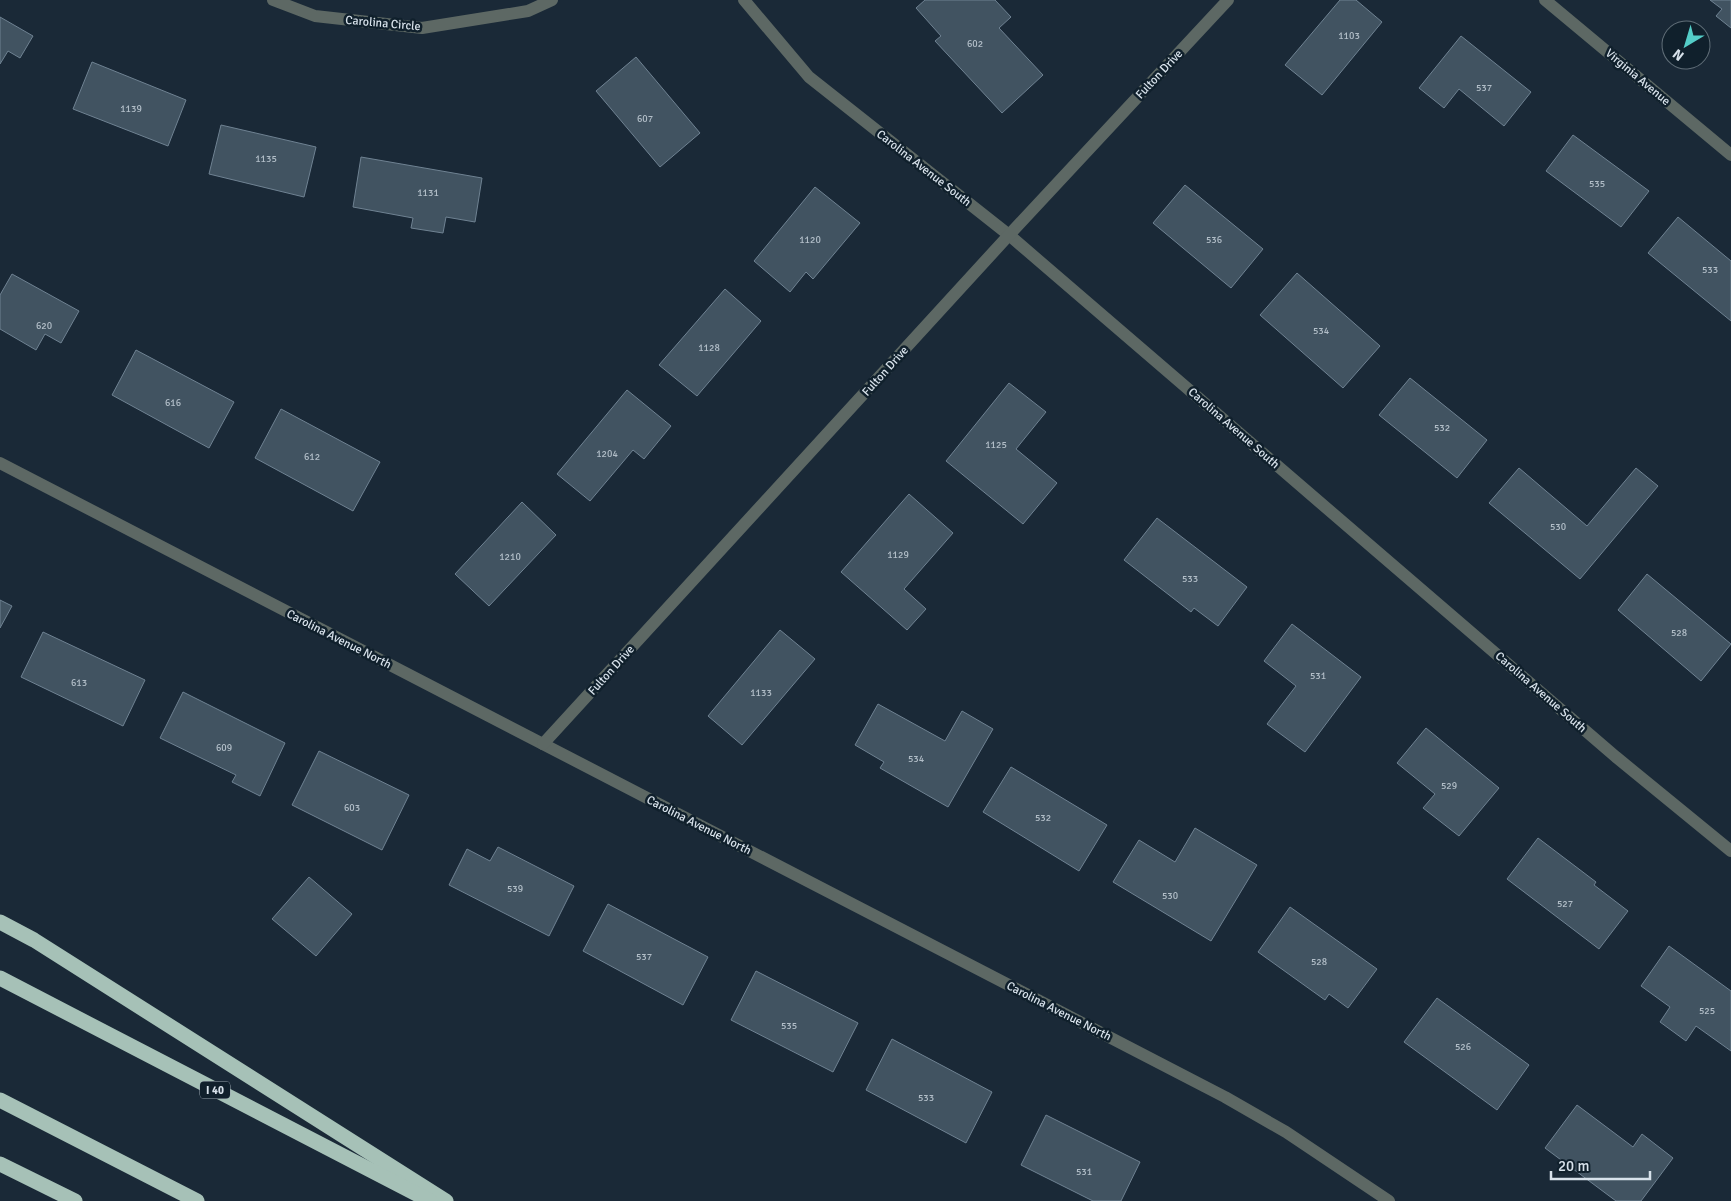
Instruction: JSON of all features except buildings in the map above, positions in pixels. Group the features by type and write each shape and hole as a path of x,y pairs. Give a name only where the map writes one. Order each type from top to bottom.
{"highway":[{"path":"0,922 34,940 446,1201"},
{"name":"I 40","path":"0,978 430,1201"},
{"path":"0,1100 197,1201"},
{"path":"0,1164 75,1201"}],"street":[{"name":"Carolina Circle","path":"273,0 315,16 422,28 528,11 552,0"},
{"name":"Carolina Avenue South","path":"744,0 809,77 1009,235 1609,750 1731,851"},
{"name":"Fulton Drive","path":"543,744 1009,235 1228,0"},
{"name":"Virginia Avenue","path":"1545,0 1731,155"},
{"name":"Carolina Avenue North","path":"0,463 1225,1097 1286,1132 1389,1201"}]}
